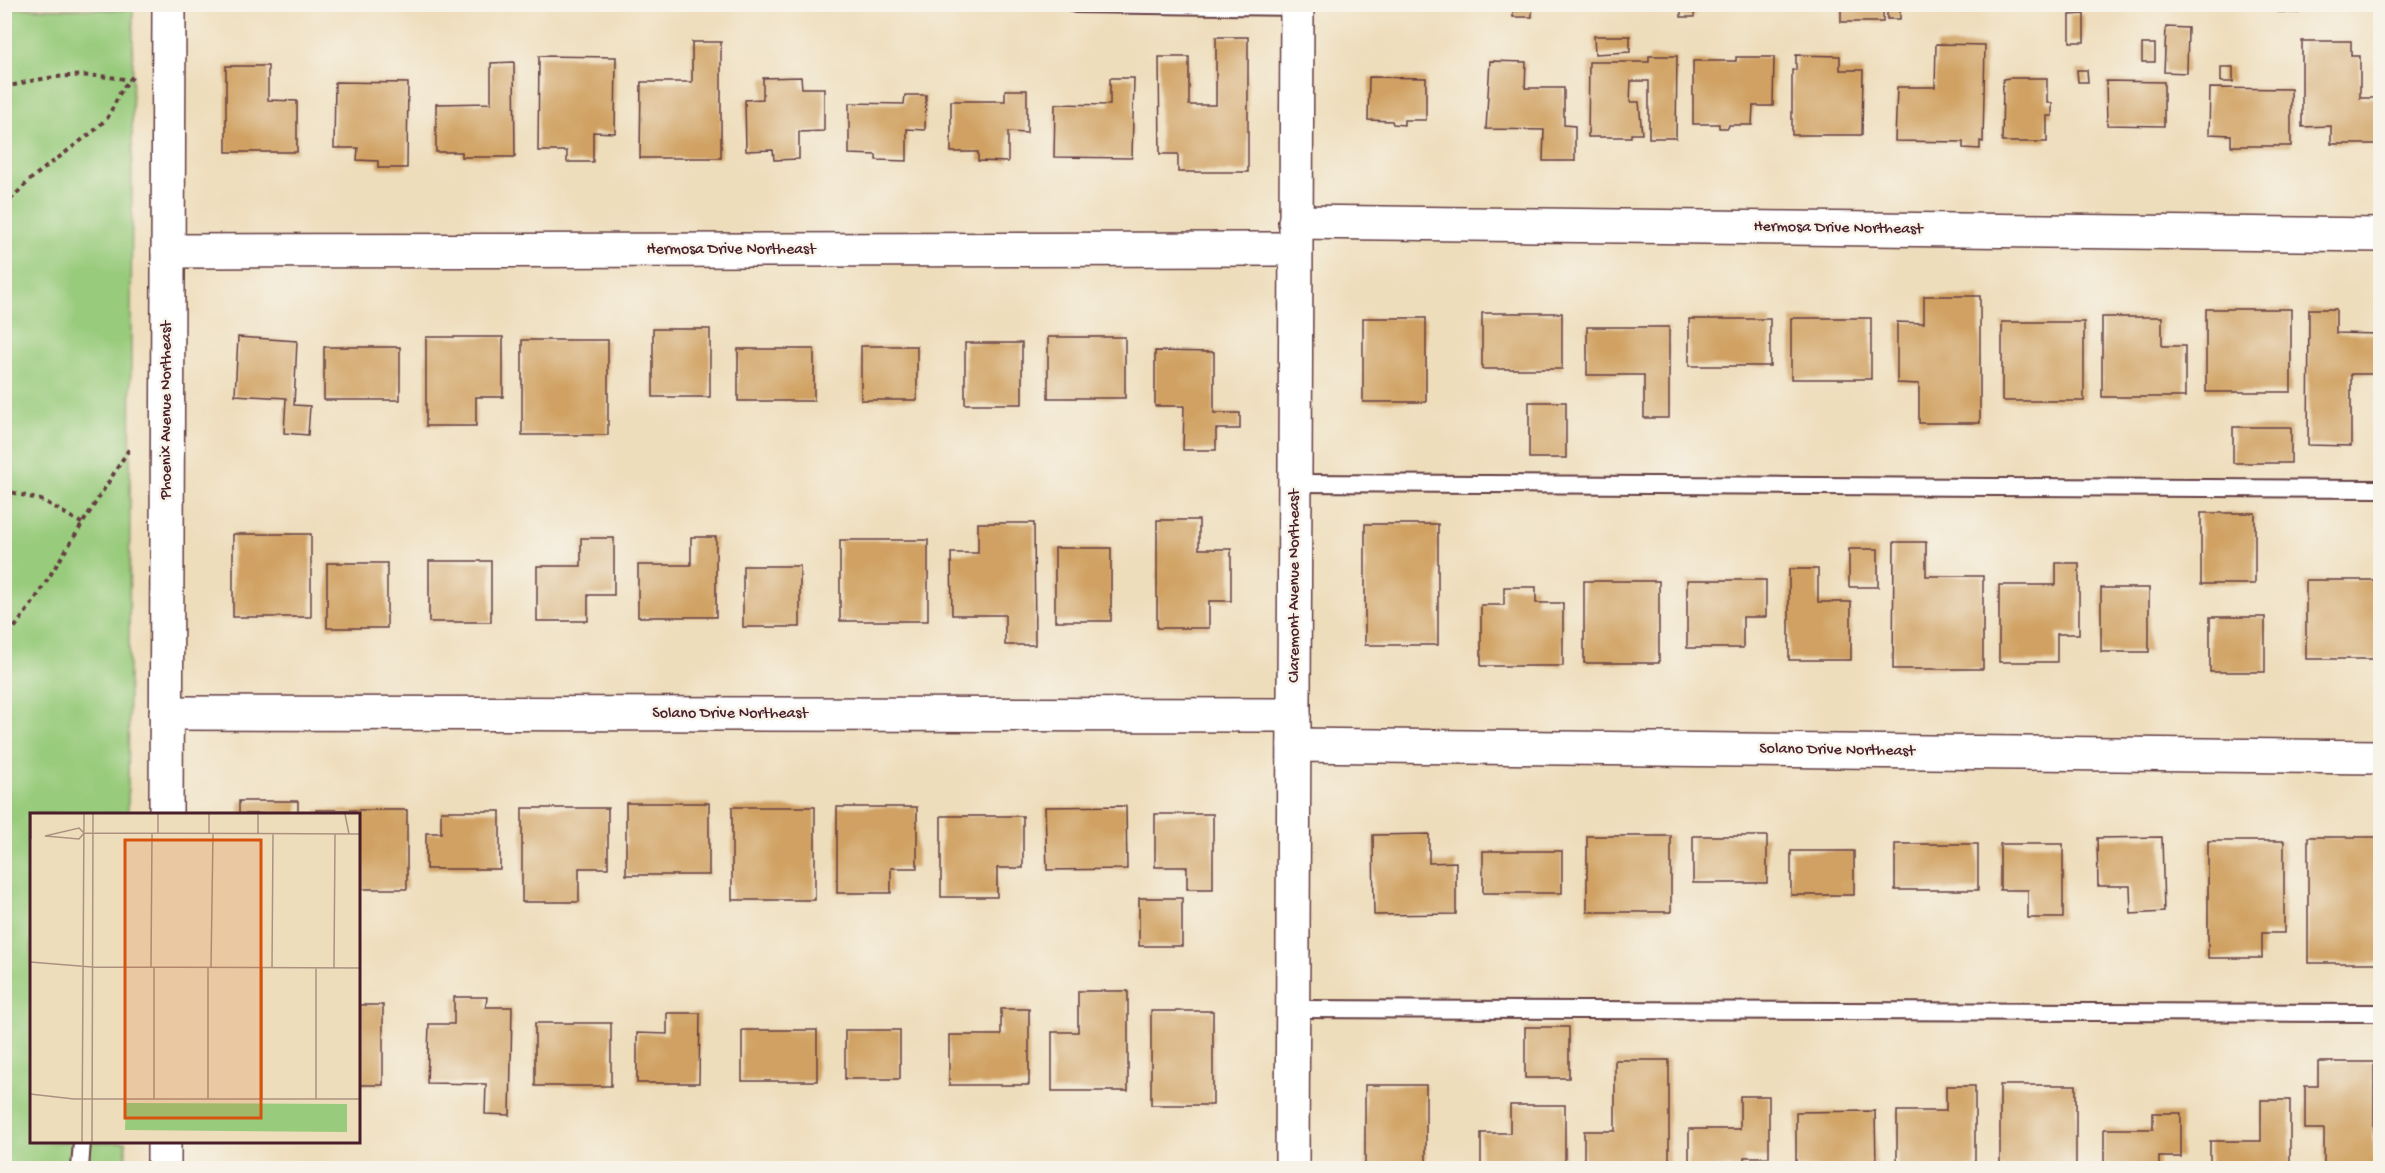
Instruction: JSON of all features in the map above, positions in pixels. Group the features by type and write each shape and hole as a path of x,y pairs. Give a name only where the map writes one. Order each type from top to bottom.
{"street":[{"name":"Phoenix Avenue Northeast","path":"166,813 168,4"},
{"name":"Claremont Avenue Northeast","path":"1292,1168 1297,6"},
{"name":"Hermosa Drive Northeast","path":"168,251 1295,236 2380,236"},
{"name":"Solano Drive Northeast","path":"166,713 1294,730 2380,757"},
{"path":"164,1143 164,1168"}],"lane":[{"path":"1075,4 1297,6"},
{"path":"1295,483 2380,489"},
{"path":"1293,1009 2380,1013"},
{"path":"80,1168 82,1143"}],"path":[{"path":"4,206 33,177 95,130 108,117 129,80 136,74"},
{"path":"4,88 27,81 56,77 110,77 129,80"},
{"path":"4,190 12,200"},
{"path":"4,642 83,524 136,437"},
{"path":"4,490 44,501 83,524"},
{"path":"4,517 12,491"}],"shaded area":[{"path":"5,4 131,4 133,10 5,8"}],"green space":[{"path":"5,8 133,10 128,813 30,813 30,1143 126,1143 126,1168 5,1168"}],"building":[{"path":"1513,4 1532,4 1532,17 1513,17"},
{"path":"1681,4 1695,4 1694,17 1681,17"},
{"path":"1841,4 1883,4 1883,22 1841,22"},
{"path":"2278,4 2299,4 2299,13 2278,12"},
{"path":"1887,5 1900,5 1900,19 1887,19"},
{"path":"2084,14 2084,42 2070,42 2070,15"},
{"path":"2166,27 2188,28 2187,73 2164,72"},
{"path":"1594,36 1630,36 1630,52 1595,54"},
{"path":"1216,37 1248,37 1248,172 1178,172 1178,154 1160,154 1159,57 1189,57 1189,105 1216,105"},
{"path":"2302,41 2351,41 2351,56 2360,56 2360,98 2380,98 2380,144 2331,144 2331,126 2302,127"},
{"path":"692,42 721,42 721,158 640,158 641,82 692,82"},
{"path":"1936,44 1985,45 1983,142 1980,141 1980,149 1963,148 1963,142 1895,141 1897,87 1935,87"},
{"path":"2142,44 2155,44 2155,62 2142,62"},
{"path":"1796,55 1840,56 1840,70 1863,70 1862,135 1792,135 1792,70 1796,70"},
{"path":"539,56 616,57 615,133 593,132 593,162 567,162 567,151 538,151"},
{"path":"1649,56 1677,56 1676,138 1649,138 1649,81 1631,81 1630,102 1639,102 1642,134 1631,134 1631,137 1588,137 1589,62 1649,62"},
{"path":"1736,57 1774,57 1773,106 1753,106 1752,125 1729,125 1728,128 1719,128 1719,124 1693,124 1693,61 1736,61"},
{"path":"1490,61 1526,62 1525,88 1564,88 1564,125 1575,126 1575,161 1543,161 1544,130 1486,129"},
{"path":"514,62 515,157 462,157 462,152 436,152 436,104 491,103 491,63"},
{"path":"226,66 268,66 268,100 297,101 297,152 226,152"},
{"path":"2221,67 2233,67 2233,82 2221,82"},
{"path":"2077,70 2087,70 2088,82 2078,82"},
{"path":"801,77 802,88 824,88 824,131 799,132 799,159 774,160 773,150 746,151 745,100 763,99 763,78"},
{"path":"1369,77 1426,78 1426,120 1404,120 1404,125 1393,124 1392,121 1368,120"},
{"path":"1110,78 1134,78 1132,158 1054,157 1055,104 1110,105"},
{"path":"2047,78 2047,103 2052,103 2052,116 2047,116 2047,142 2002,142 2003,79"},
{"path":"2106,81 2164,82 2164,126 2107,125"},
{"path":"335,82 408,83 407,168 378,168 378,161 357,160 358,148 334,148"},
{"path":"2210,88 2291,89 2291,146 2231,146 2231,135 2209,134"},
{"path":"1005,90 1027,90 1027,133 1008,132 1008,162 978,161 978,152 951,152 951,101 1005,101"},
{"path":"905,95 926,95 925,130 907,129 907,161 876,160 876,155 849,154 849,103 904,104"},
{"path":"1924,296 1980,296 1980,423 1919,423 1919,384 1897,383 1897,322 1924,323"},
{"path":"2206,309 2291,309 2291,392 2206,392"},
{"path":"2309,309 2336,309 2336,333 2380,334 2380,374 2351,374 2351,446 2308,445"},
{"path":"1482,313 1562,313 1562,369 1482,369"},
{"path":"2102,317 2162,317 2162,346 2185,346 2185,397 2102,397"},
{"path":"1363,318 1426,318 1426,402 1363,402"},
{"path":"1791,318 1871,318 1871,379 1791,379"},
{"path":"1689,319 1770,319 1770,366 1689,366"},
{"path":"2002,322 2084,322 2084,401 2002,401"},
{"path":"1587,327 1669,327 1669,418 1644,418 1644,375 1587,375"},
{"path":"653,329 710,329 710,397 653,397"},
{"path":"238,337 297,341 294,405 310,406 308,435 284,433 286,398 235,395"},
{"path":"426,337 503,337 503,397 476,397 476,426 426,426"},
{"path":"1048,337 1125,337 1125,398 1048,398"},
{"path":"522,340 608,340 608,435 522,435"},
{"path":"965,343 1022,343 1022,404 965,404"},
{"path":"861,346 917,346 917,400 861,400"},
{"path":"324,347 400,347 400,400 324,400"},
{"path":"738,349 814,349 814,401 738,401"},
{"path":"1155,351 1214,352 1214,413 1240,413 1240,429 1216,429 1216,450 1183,450 1184,406 1155,406"},
{"path":"1529,402 1566,402 1566,458 1529,458"},
{"path":"2233,427 2291,427 2291,463 2233,463"},
{"path":"2201,513 2255,513 2255,584 2201,584"},
{"path":"1157,520 1199,520 1199,549 1231,549 1231,601 1209,601 1209,628 1157,628"},
{"path":"978,523 1034,523 1035,645 1005,645 1005,615 952,615 951,553 978,553"},
{"path":"1365,524 1438,524 1438,645 1365,645"},
{"path":"233,534 311,534 311,617 233,617"},
{"path":"691,537 716,537 716,617 638,617 638,565 691,565"},
{"path":"581,538 614,538 614,595 588,595 588,621 537,621 537,566 581,566"},
{"path":"840,540 928,540 928,621 840,621"},
{"path":"1894,542 1926,542 1926,576 1983,576 1983,669 1893,669"},
{"path":"1055,548 1111,548 1111,621 1055,621"},
{"path":"1849,549 1878,549 1878,587 1849,587"},
{"path":"429,561 491,561 491,622 429,622"},
{"path":"327,563 387,563 387,628 327,628"},
{"path":"2056,563 2079,563 2079,634 2057,634 2057,662 1999,662 1999,585 2056,585"},
{"path":"743,566 800,566 800,627 743,627"},
{"path":"1789,569 1818,569 1818,602 1851,602 1851,660 1789,660"},
{"path":"1687,580 1766,580 1766,617 1743,617 1743,648 1687,648"},
{"path":"2306,580 2380,580 2380,659 2306,659"},
{"path":"1584,581 1659,581 1659,663 1584,663"},
{"path":"1504,587 1536,587 1536,603 1563,603 1563,666 1481,666 1481,605 1504,605"},
{"path":"2101,588 2149,588 2149,652 2101,652"},
{"path":"2210,617 2265,617 2265,672 2210,672"},
{"path":"239,801 298,801 298,813 239,813"},
{"path":"626,803 709,803 709,875 626,875"},
{"path":"1126,806 1127,869 1047,870 1045,807"},
{"path":"732,807 815,807 815,900 732,900"},
{"path":"837,807 917,807 917,868 891,868 891,893 837,893"},
{"path":"522,808 608,808 608,868 579,868 579,902 522,902"},
{"path":"316,810 407,810 407,889 360,889 360,813 316,813"},
{"path":"441,811 500,811 500,869 426,869 426,833 441,833"},
{"path":"1155,814 1213,814 1213,889 1187,889 1187,867 1155,867"},
{"path":"941,816 1023,816 1023,868 997,868 997,897 941,897"},
{"path":"1429,834 1429,863 1456,862 1456,914 1374,915 1373,835"},
{"path":"1587,836 1671,836 1671,912 1587,912"},
{"path":"1693,836 1767,836 1767,883 1693,883"},
{"path":"2162,837 2164,912 2131,914 2130,886 2098,886 2097,838"},
{"path":"2308,837 2380,837 2380,963 2308,963"},
{"path":"2208,841 2284,841 2284,933 2262,933 2262,958 2208,958"},
{"path":"1895,844 1978,844 1978,890 1895,890"},
{"path":"2000,844 2063,844 2063,918 2028,918 2028,890 2000,890"},
{"path":"1483,851 1562,851 1562,893 1483,893"},
{"path":"1791,851 1854,851 1854,895 1791,895"},
{"path":"1139,898 1182,898 1182,946 1139,946"},
{"path":"1078,991 1128,991 1128,1091 1052,1091 1052,1032 1078,1032"},
{"path":"454,997 487,997 486,1007 512,1007 510,1115 485,1114 486,1084 427,1083 429,1024 454,1024"},
{"path":"360,1005 383,1005 383,1085 360,1085"},
{"path":"1001,1009 1029,1009 1029,1085 949,1085 949,1035 1001,1035"},
{"path":"1151,1011 1213,1011 1213,1105 1151,1105"},
{"path":"667,1013 700,1013 699,1083 637,1083 637,1033 667,1034"},
{"path":"535,1023 611,1023 611,1086 535,1086"},
{"path":"1525,1027 1569,1027 1569,1078 1525,1078"},
{"path":"742,1030 817,1030 817,1081 742,1081"},
{"path":"845,1030 900,1030 900,1079 845,1079"},
{"path":"1615,1060 1669,1060 1669,1168 1584,1168 1584,1131 1615,1131"},
{"path":"2318,1062 2374,1062 2374,1168 2324,1168 2324,1129 2305,1129 2305,1086 2318,1086"},
{"path":"1365,1085 1426,1085 1426,1168 1365,1168"},
{"path":"2000,1085 2076,1085 2076,1168 2000,1168"},
{"path":"1946,1086 1975,1086 1975,1168 1897,1168 1897,1111 1946,1111"},
{"path":"1740,1096 1769,1096 1769,1157 1744,1157 1744,1168 1689,1168 1689,1129 1740,1129"},
{"path":"2261,1100 2290,1100 2290,1168 2210,1168 2210,1141 2261,1141"},
{"path":"1510,1105 1565,1105 1565,1168 1481,1168 1481,1133 1510,1133"},
{"path":"1875,1111 1876,1168 1796,1168 1796,1112"},
{"path":"2153,1113 2181,1113 2181,1157 2159,1157 2159,1168 2104,1168 2104,1129 2153,1129"}]}
